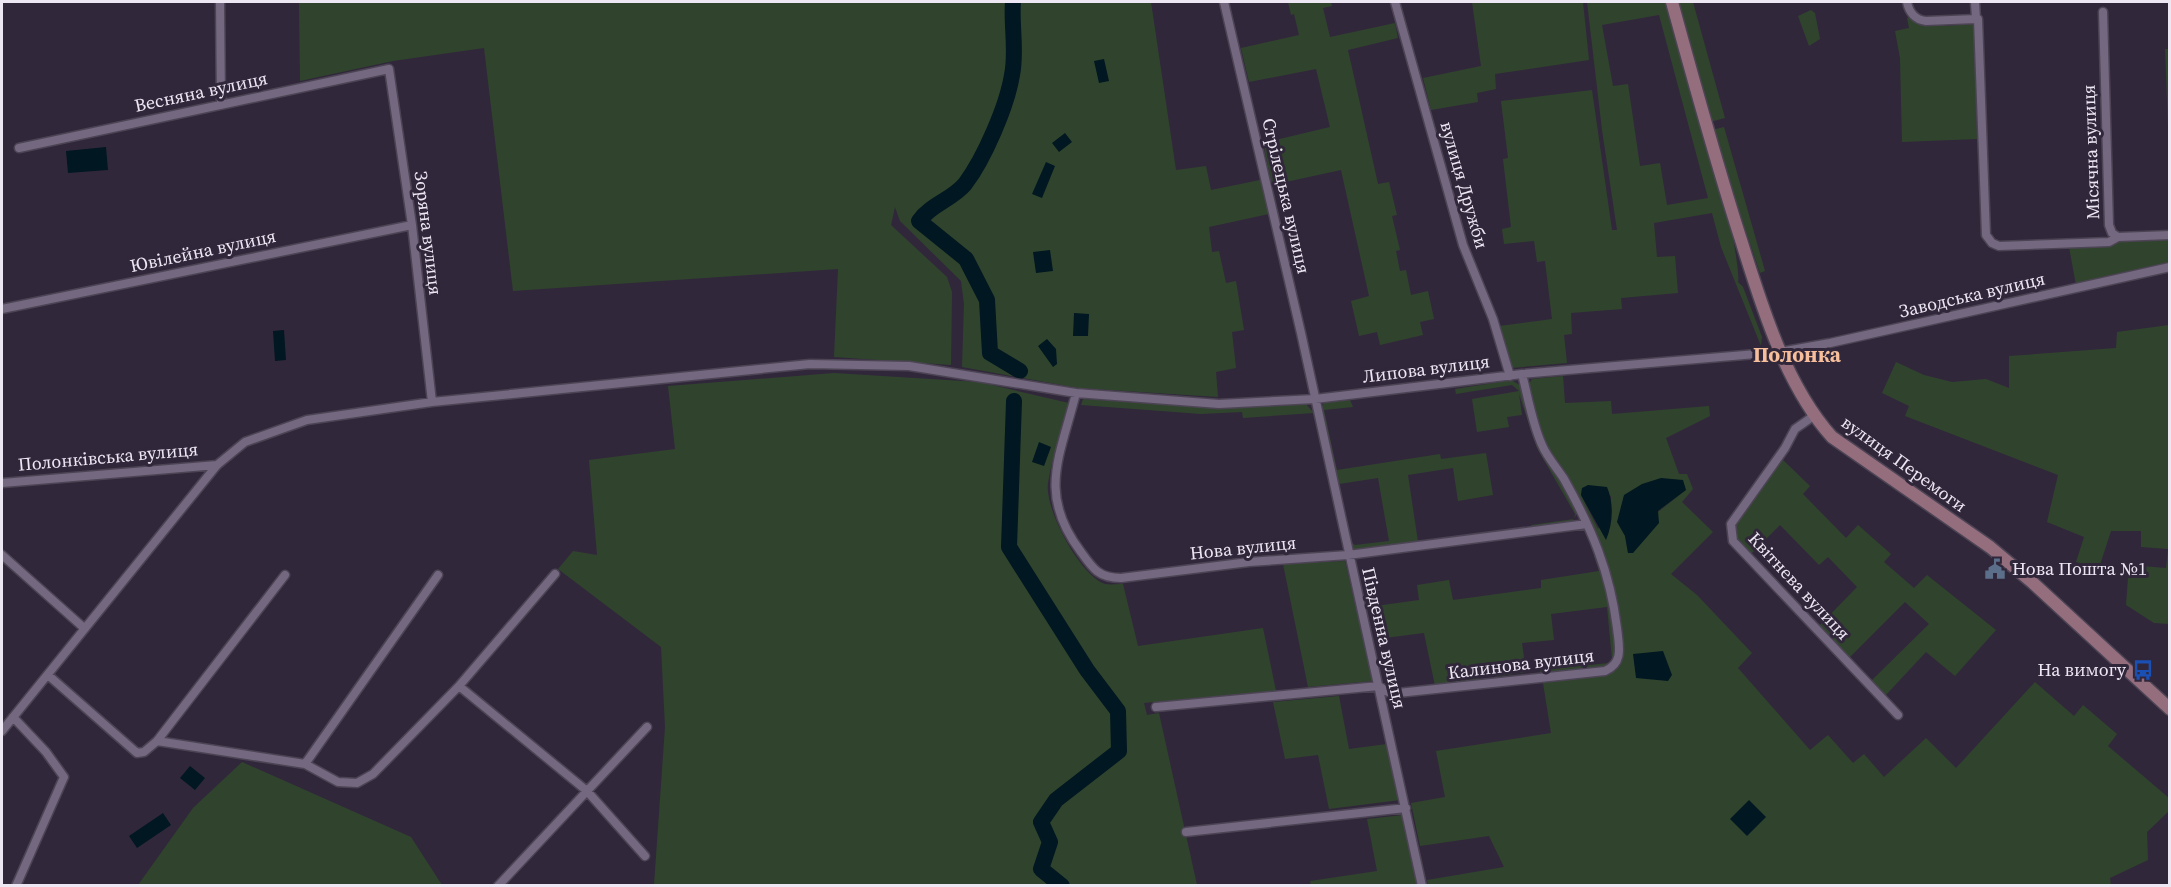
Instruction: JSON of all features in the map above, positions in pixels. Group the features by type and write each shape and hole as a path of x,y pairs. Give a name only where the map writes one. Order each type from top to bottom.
{"main road":[{"name":"вулиця Перемоги","path":"1672,2 1730,205 1780,352 1815,415 1832,436 1990,547 2169,709"}],"street":[{"path":"220,2 221,105"},
{"name":"Стрілецька вулиця","path":"1224,2 1315,399"},
{"name":"вулиця Дружби","path":"1395,2 1463,245 1493,319 1509,376"},
{"path":"1907,2 1913,15 1920,21 1977,19"},
{"path":"1975,2 1986,235 1992,243 1999,246 2109,242 2118,237"},
{"name":"Місячна вулиця","path":"2103,12 2108,215 2112,233 2118,237 2169,236"},
{"name":"Весняна вулиця","path":"20,148 389,69"},
{"name":"Зоряна вулиця","path":"389,69 412,225 432,402"},
{"name":"Ювілейна вулиця","path":"2,309 412,225"},
{"name":"Заводська вулиця","path":"1780,352 1830,344 2169,267"},
{"name":"Липова вулиця","path":"2,731 217,465 245,442 307,420 432,402 810,364 909,366 1076,393 1219,404 1315,399 1522,374 1780,352"},
{"name":"Калинова вулиця","path":"1156,707 1379,686 1388,692 1425,691 1605,671 1612,668 1618,661 1619,648 1613,595 1601,553 1542,445 1522,374"},
{"name":"Нова вулиця","path":"1076,393 1053,486 1059,517 1096,572 1105,578 1249,562 1348,555 1587,524"},
{"name":"Південна вулиця","path":"1315,399 1422,885"},
{"name":"Квітнева вулиця","path":"1815,415 1795,429 1785,448 1731,524 1730,533 1733,541 1898,715"},
{"name":"Полонківська вулиця","path":"2,483 217,465"},
{"path":"2,555 84,628"},
{"path":"157,741 305,764 338,782 357,783 373,774 459,686 555,574"},
{"path":"48,675 137,753 144,752 157,741 285,575"},
{"path":"305,764 438,575"},
{"path":"459,686 587,790 645,856"},
{"path":"13,717 46,752 64,777 16,885"},
{"path":"498,885 647,727"},
{"path":"1186,832 1406,808"}],"green space":[{"path":"299,2 1151,2 1176,170 1206,166 1211,190 1260,180 1269,214 1209,227 1212,252 1219,251 1226,283 1236,281 1244,330 1232,332 1236,368 1216,372 1218,397 1078,388 962,367 964,304 961,281 900,221 895,207 891,225 947,277 952,292 951,365 834,357 838,269 513,291 484,48 393,61 300,81"},
{"path":"1288,2 1331,2 1332,6 1323,8 1330,37 1395,23 1398,38 1348,50 1378,184 1389,182 1397,215 1392,216 1400,250 1396,251 1400,271 1406,270 1411,295 1428,291 1434,319 1420,322 1423,335 1380,345 1377,332 1359,336 1351,301 1369,296 1341,170 1272,185 1263,143 1330,127 1316,69 1249,82 1241,48 1299,35 1294,14 1291,15"},
{"path":"1472,2 1583,2 1589,60 1495,74 1496,89 1477,93 1478,102 1431,110 1423,78 1481,66"},
{"path":"1587,2 1666,2 1731,226 1738,282 1743,287 1762,337 1761,346 1721,247 1712,213 1654,223 1657,257 1675,256 1678,293 1621,298 1622,309 1571,313 1572,334 1564,335 1567,363 1511,368 1499,326 1552,319 1545,261 1537,262 1534,241 1504,244 1502,229 1511,227 1503,159 1508,158 1501,101 1592,90 1612,230 1617,230 1602,130","holes":["1659,15 1708,198 1667,205 1660,163 1640,166 1628,84 1613,86 1602,25"]},
{"path":"1678,2 1693,2 1725,118 1710,122"},
{"path":"1811,10 1815,13 1820,39 1809,46 1798,16"},
{"path":"1910,17 1921,24 1945,23 1945,26 1971,24 1974,26 1977,139 1902,142 1900,58 1895,31 1909,28 1907,18"},
{"path":"2165,49 2169,49 2168,127"},
{"path":"1724,127 1765,271 1760,273 1712,130"},
{"path":"2169,239 2169,264 2076,285 2069,247 2117,240"},
{"path":"2170,325 2169,624 2154,623 2126,605 2129,565 2166,568 2168,549 2141,547 2141,531 2111,531 2099,568 2076,562 2084,537 2047,522 2058,475 1905,416 1909,406 1882,393 1896,362 1924,375 1952,382 1986,379 2009,388 2009,356 2116,348 2117,332"},
{"path":"834,373 979,382 1069,403 1048,483 1048,494 1066,540 1085,568 1105,584 1123,584 1138,646 1263,628 1276,691 1144,703 1147,715 1159,713 1197,885 654,885 665,727 661,647 558,569 573,551 597,555 589,460 675,449 668,386"},
{"path":"1563,376 1565,403 1611,401 1612,414 1709,406 1710,416 1666,438 1679,474 1687,474 1693,489 1682,502 1713,532 1671,574 1697,595 1752,653 1738,668 1810,750 1828,735 1853,763 1864,754 1884,777 1926,738 1956,768 2035,682 2074,716 2083,705 2117,734 2108,746 2169,798 2170,810 2147,832 2148,860 2110,878 2111,885 1428,886 1427,880 1504,867 1489,836 1420,846 1411,803 1445,797 1436,751 1551,733 1543,683 1605,674 1621,662 1622,648 1615,595 1604,552 1545,444 1528,386 1532,379","holes":["1582,488 1611,496 1610,506 1598,529 1581,495","1686,490 1658,512 1628,553 1625,536"]},
{"path":"1513,381 1521,386 1540,446 1575,506 1577,514 1574,518 1575,514 1537,448 1519,394 1522,415 1507,417 1509,427 1477,432 1472,399 1519,391 1512,385 1456,394 1455,389"},
{"path":"1083,399 1219,408 1305,403 1314,413 1243,418 1242,412 1201,414 1081,405"},
{"path":"1350,400 1353,407 1324,410 1337,470 1440,454 1441,459 1486,453 1493,495 1458,501 1453,468 1408,475 1418,542 1355,551 1351,549 1320,409 1324,403","holes":["1378,478 1389,541 1355,545 1351,542 1339,484"]},
{"path":"1782,459 1810,486 1803,494 1846,538 1858,525 1891,554 1884,562 1914,588 1927,575 1996,630 1955,676 1926,652 1885,696 1871,681 1929,624 1905,602 1849,658 1819,626 1857,587 1828,557 1819,565 1780,525 1751,554 1737,539 1735,526"},
{"path":"1574,519 1571,523 1532,528 1531,525"},
{"path":"1588,530 1605,578 1616,627 1615,660 1604,669 1541,675 1540,670 1609,663 1612,659 1607,607 1551,614 1554,640 1522,643 1526,672 1495,677 1493,662 1477,664 1479,679 1435,686 1424,633 1377,639 1368,607 1419,600 1417,585 1449,580 1453,600 1541,588 1541,580 1599,571 1586,531"},
{"path":"1345,561 1373,681 1308,687 1283,564"},
{"path":"1339,696 1349,749 1387,744 1400,800 1329,809 1318,755 1285,759 1273,702"},
{"path":"242,762 411,837 442,885 138,885 193,808"},
{"path":"1403,815 1417,885 1311,886 1310,881 1377,871 1367,819"}],"water":[{"path":"1104,59 1109,81 1099,83 1094,61"},
{"path":"1065,133 1072,142 1059,152 1052,143"},
{"path":"106,147 108,170 68,173 66,151"},
{"path":"1046,162 1055,166 1042,198 1032,194"},
{"path":"1050,250 1053,271 1036,273 1033,252"},
{"path":"1074,313 1089,314 1088,336 1073,336"},
{"path":"284,330 286,360 275,361 273,331"},
{"path":"1047,339 1056,349 1057,364 1053,367 1038,346"},
{"path":"1039,442 1051,447 1044,466 1032,462"},
{"path":"1661,478 1683,480 1686,490 1658,511 1659,523 1633,553 1628,553 1625,536 1617,522 1624,495 1642,484"},
{"path":"1588,485 1607,487 1609,493 1612,514 1606,540 1581,495 1582,488"},
{"path":"1663,651 1672,675 1668,681 1636,678 1633,654"},
{"path":"190,766 205,778 195,790 180,778"},
{"path":"1749,800 1766,817 1747,836 1730,819"},
{"path":"163,813 171,825 137,848 129,836"}],"waterway":[{"path":"1013,2 1013,66 1005,102 994,132 980,161 965,184 919,221 966,259 987,300 990,353 1020,371"},
{"path":"1014,401 1009,547 1087,670 1118,711 1119,751 1056,800 1041,822 1050,842 1041,869 1062,886"}],"place":[{"name":"Нова Пошта №1","path":"1995,569"},
{"name":"На вимогу","path":"2143,670"}],"district":[{"name":"Полонка","path":"1797,355"}]}
